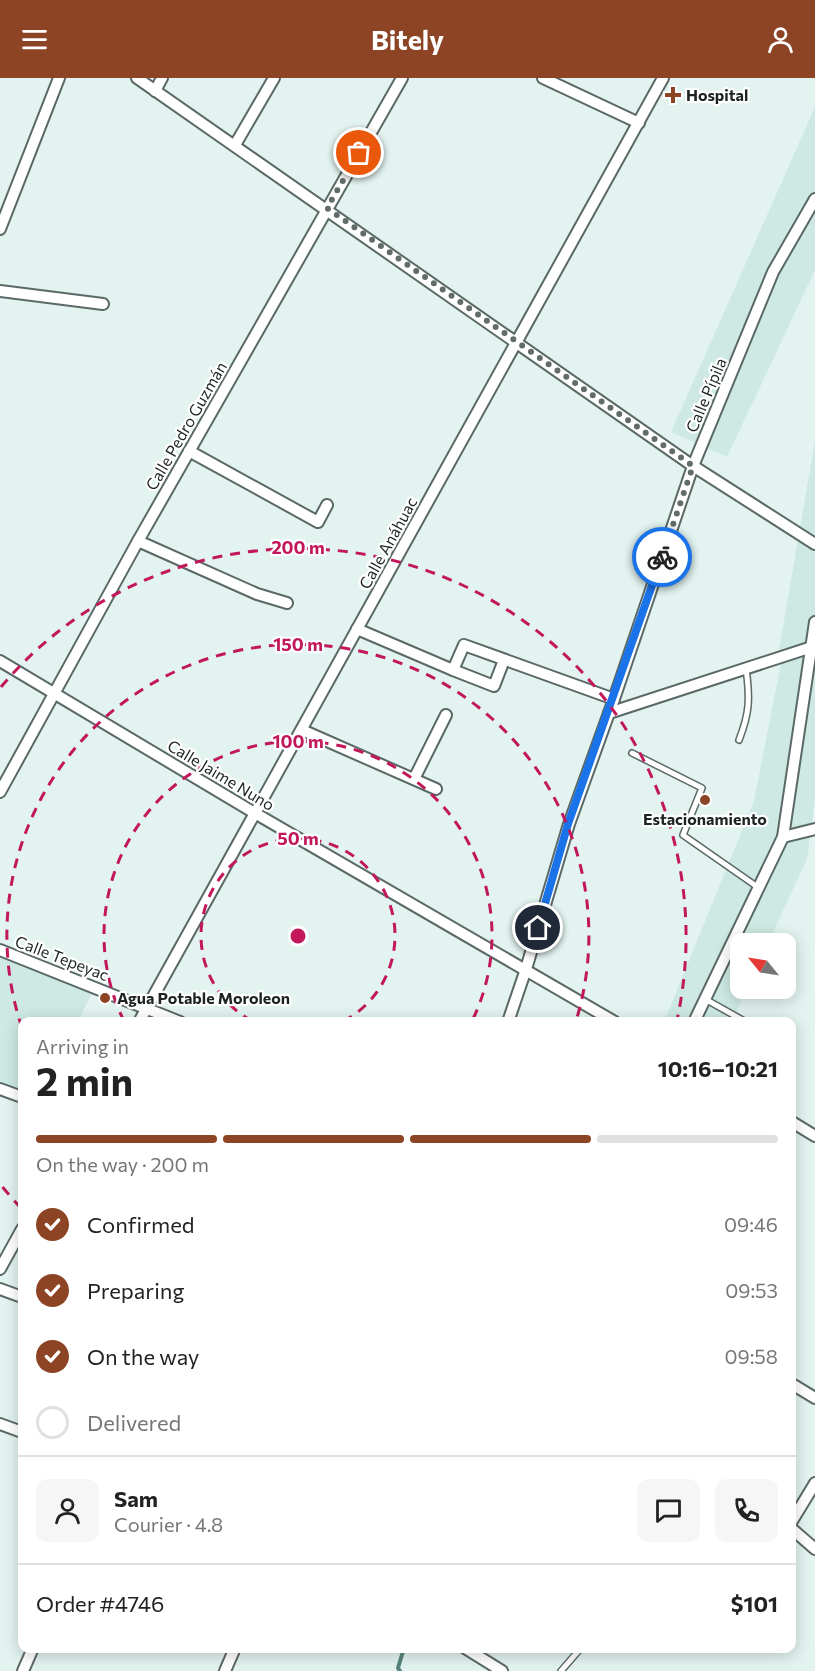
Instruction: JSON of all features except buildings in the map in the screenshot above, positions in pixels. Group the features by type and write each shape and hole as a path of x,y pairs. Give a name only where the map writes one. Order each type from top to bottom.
{"street":[{"path":"1,224 59,78"},
{"path":"137,78 327,208 693,466 815,544"},
{"path":"155,91 162,78"},
{"path":"235,145 274,78"},
{"name":"Calle Pedro Guzmán","path":"0,792 138,541 402,78"},
{"path":"543,78 639,123"},
{"name":"Calle Anáhuac","path":"142,1017 253,812 302,730 663,78"},
{"name":"Calle Pípila","path":"510,1017 568,824 614,699 693,466 773,272 815,199"},
{"path":"0,291 104,304"},
{"path":"189,451 318,522 327,505"},
{"path":"138,541 257,594 287,603"},
{"path":"696,1017 783,837 815,622"},
{"path":"357,630 494,686 504,660"},
{"path":"453,670 464,645 614,699"},
{"path":"609,713 813,647"},
{"name":"Calle Jaime Nuno","path":"0,661 253,812 607,1017"},
{"path":"414,779 446,715"},
{"path":"302,730 436,789"},
{"path":"783,837 815,829"},
{"name":"Calle Tepeyac","path":"0,950 168,1017"},
{"path":"0,1089 18,1096"},
{"path":"796,1124 815,1136"},
{"path":"0,1269 18,1236"},
{"path":"0,1289 18,1296"},
{"path":"796,1386 815,1398"},
{"path":"0,1424 18,1431"},
{"path":"796,1514 815,1483"},
{"path":"796,1532 815,1549"},
{"path":"23,1671 31,1653"},
{"path":"225,1671 232,1653"},
{"path":"473,1653 502,1671"}],"lane":[{"path":"739,740 748,717 750,699 746,668"},
{"path":"632,753 702,788 683,835 759,888"},
{"path":"705,999 737,1017"},
{"path":"561,1671 577,1653"}],"shaded area":[{"path":"815,107 815,270 727,457 671,432"},
{"path":"815,441 815,639 779,650"},
{"path":"815,652 815,799 807,859 773,933 730,933 730,999 742,999 734,1017 666,1017 754,801 781,663"},
{"path":"0,950 95,987 80,1017 18,1017 18,1096 0,1089"}],"waterway":[{"path":"400,1671 398,1668 402,1653"}],"way so far":[{"path":"359,153 327,208 693,466 662,557"}],"place":[{"name":"Hospital","path":"673,95"},
{"name":"Estacionamiento","path":"705,800"},
{"name":"Agua Potable Moroleon","path":"105,998"}],"route":[{"path":"538,928 568,824 614,699 662,557"}]}
